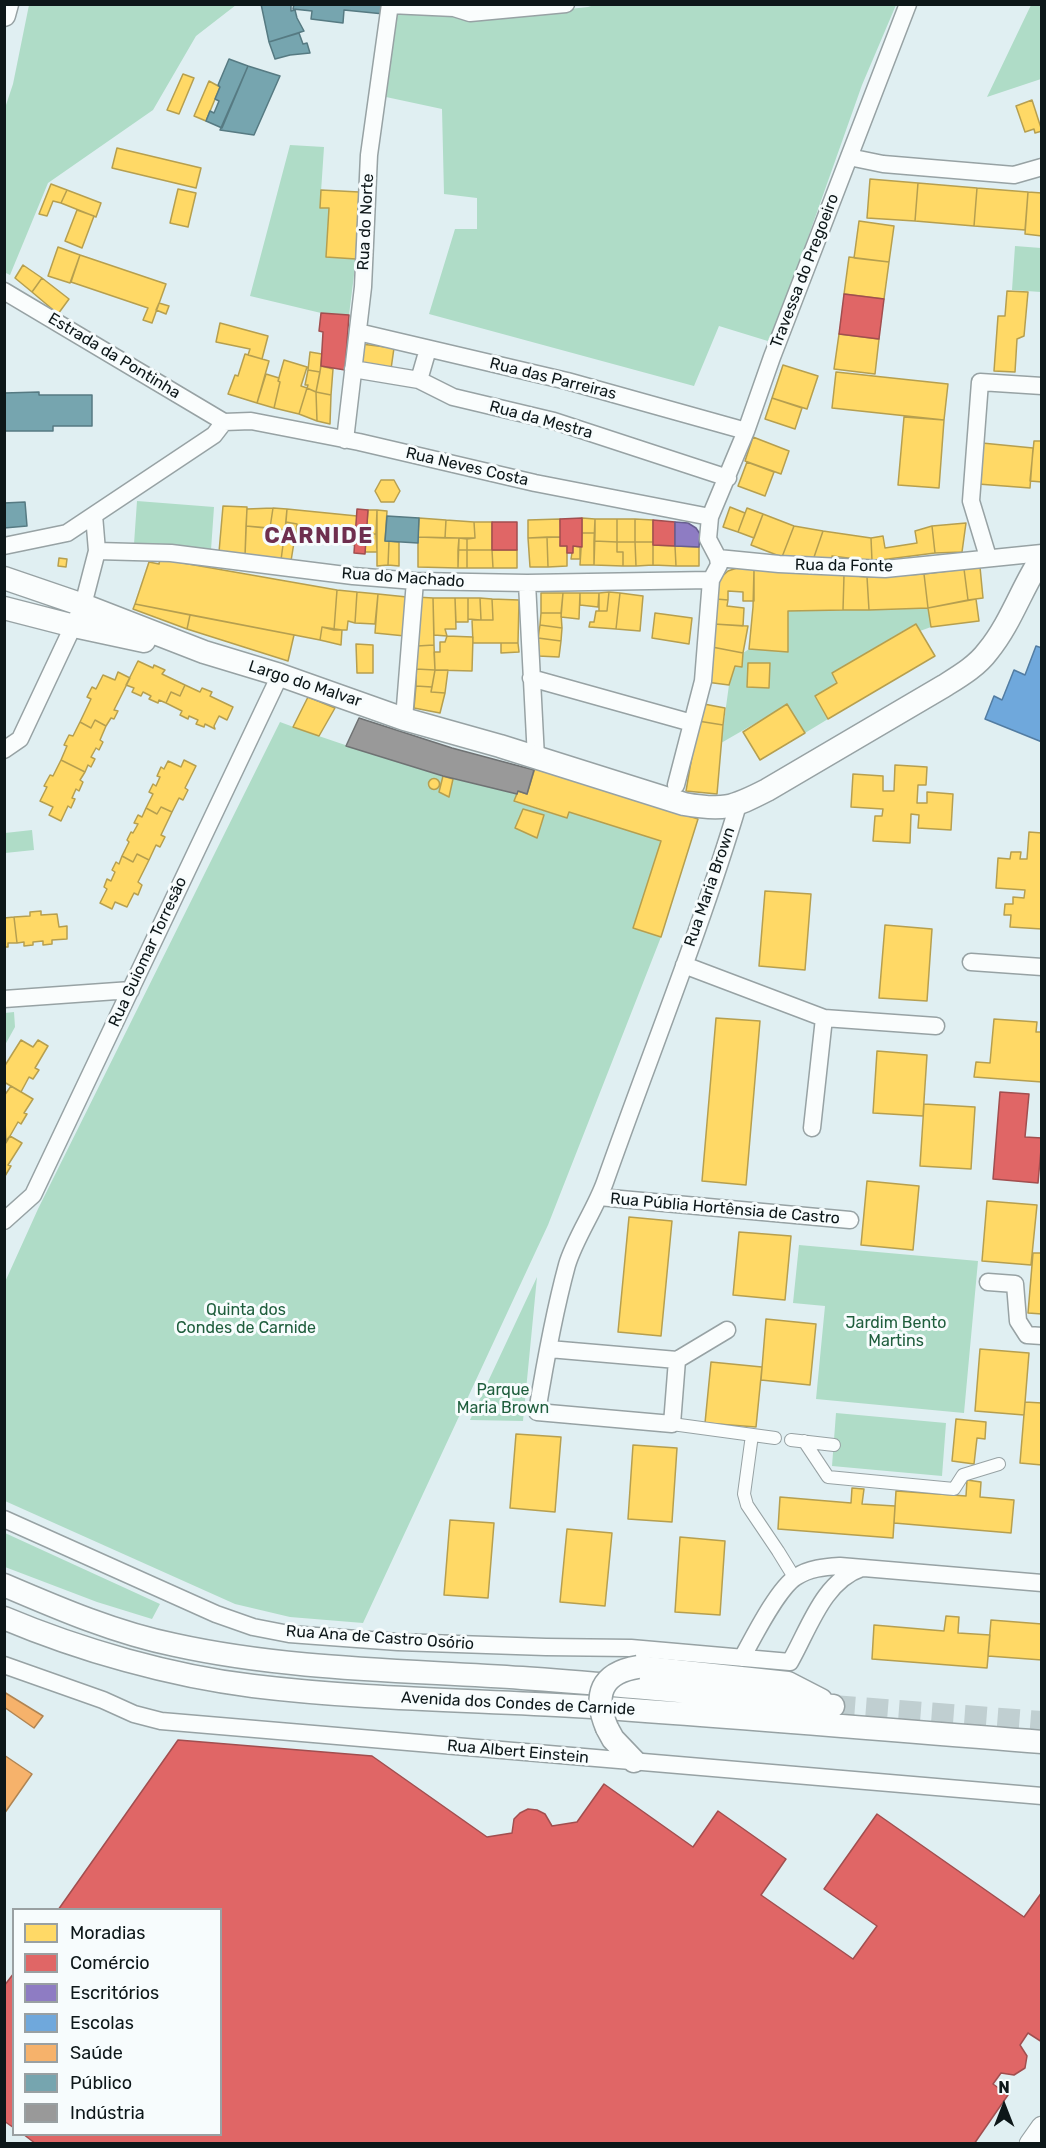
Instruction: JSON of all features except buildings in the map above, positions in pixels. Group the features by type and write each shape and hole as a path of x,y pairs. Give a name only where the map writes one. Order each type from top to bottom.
{"main road":[{"path":"4,15 7,4"},
{"name":"Rua Maria Brown","path":"738,805 969,670 987,653 999,637 1041,555"},
{"name":"Largo do Malvar","path":"4,578 83,605 204,652 280,675 404,719 500,746 684,804 710,809 738,805"},
{"name":"Largo do Malvar","path":"4,608 74,626 204,652"},
{"name":"Avenida dos Condes de Carnide","path":"4,1585 103,1625 173,1645 246,1658 366,1670 630,1686 833,1706 788,1683 638,1668 622,1670 609,1679 602,1689 601,1713 613,1739 634,1761"},
{"name":"Avenida dos Condes de Carnide","path":"4,1618 58,1638 159,1668 249,1686 365,1696 637,1710 1041,1742"}],"street":[{"path":"390,5 454,8 470,13 566,4"},
{"name":"Travessa do Pregoeiro","path":"716,568 708,540 710,517 728,478 908,4"},
{"name":"Rua do Norte","path":"345,440 363,287 369,155 390,5"},
{"path":"849,157 883,164 1014,175 1041,167"},
{"name":"Estrada da Pontinha","path":"4,291 224,422"},
{"name":"Rua das Parreiras","path":"358,332 567,381 746,431"},
{"path":"419,380 428,349"},
{"name":"Rua da Mestra","path":"353,369 419,380 453,397 554,421 728,478"},
{"path":"988,558 970,501 980,382 1041,386"},
{"name":"Rua Neves Costa","path":"224,422 251,421 535,483 710,517"},
{"path":"4,546 68,533 214,435 224,422"},
{"path":"4,750 20,739 83,605 97,551 94,515"},
{"name":"Rua do Machado","path":"97,551 171,553 353,576 415,581 527,583 716,568"},
{"name":"Rua da Fonte","path":"716,568 779,564 885,569 1041,555"},
{"path":"676,785 703,681 716,568"},
{"path":"404,719 415,581"},
{"path":"527,583 536,758"},
{"name":"Rua Guiomar Torresão","path":"4,1221 33,1195 280,675"},
{"path":"531,678 692,723"},
{"name":"Rua Maria Brown","path":"672,1424 537,1412 568,1263 599,1197 684,964 738,805"},
{"path":"971,962 1041,967"},
{"path":"684,964 824,1018 936,1026"},
{"path":"4,999 131,990"},
{"path":"813,1128 824,1018"},
{"name":"Rua Públia Hortênsia de Castro","path":"599,1197 850,1220"},
{"path":"988,1282 1016,1284 1018,1321 1028,1335 1041,1336"},
{"path":"549,1349 677,1360 727,1330"},
{"path":"677,1360 672,1424 775,1438"},
{"path":"752,1435 744,1494 747,1505 794,1577"},
{"path":"834,1445 797,1440 828,1477 954,1490 963,1475 999,1464"},
{"name":"Rua Ana de Castro Osório","path":"4,1519 216,1614 253,1627 289,1634 409,1642 631,1648 790,1662 832,1586 846,1575 862,1568"},
{"path":"742,1658 781,1592 794,1577 810,1570 824,1567 862,1568 1041,1583"},
{"name":"Rua Albert Einstein","path":"4,1665 103,1700 134,1714 161,1721 1041,1796"},
{"path":"1030,2144 1041,2127"}],"green space":[{"path":"597,4 896,5 862,85 771,342 719,326 694,386 429,314 455,229 477,229 477,198 444,194 442,109 386,97 394,13 452,15 476,19 588,7"},
{"path":"29,5 236,5 196,36 153,110 48,183 10,275 4,272 5,108 13,84"},
{"path":"1031,5 1041,5 1041,79 987,97"},
{"path":"290,145 324,147 320,207 329,208 326,257 356,259 349,315 321,313 250,296"},
{"path":"1015,246 1041,248 1041,292 1012,290"},
{"path":"137,501 214,507 211,550 134,544"},
{"path":"928,608 931,627 920,631 915,624 832,673 837,683 815,697 828,719 805,733 787,705 721,743 729,685 735,666 742,667 743,653 749,649 788,652 788,611"},
{"name":"Quinta dos Condes de Carnide","path":"280,722 397,762 517,794 515,802 563,817 567,818 569,812 661,841 633,928 661,937 548,1225 363,1623 290,1617 235,1604 5,1501 5,1282 38,1209"},
{"path":"32,830 34,850 5,853 5,833"},
{"path":"14,1012 15,1027 5,1045 5,1013"},
{"name":"Jardim Bento Martins","path":"799,1245 978,1261 964,1413 816,1399 825,1306 793,1303"},
{"name":"Parque Maria Brown","path":"537,1277 523,1421 470,1420"},
{"path":"836,1413 946,1423 942,1476 832,1466"},
{"path":"4,1533 160,1604 152,1619 97,1602 5,1567"}],"tunnel":[{"path":"833,1706 1042,1722"}],"district":[{"name":"CARNIDE","path":"319,537"}]}
